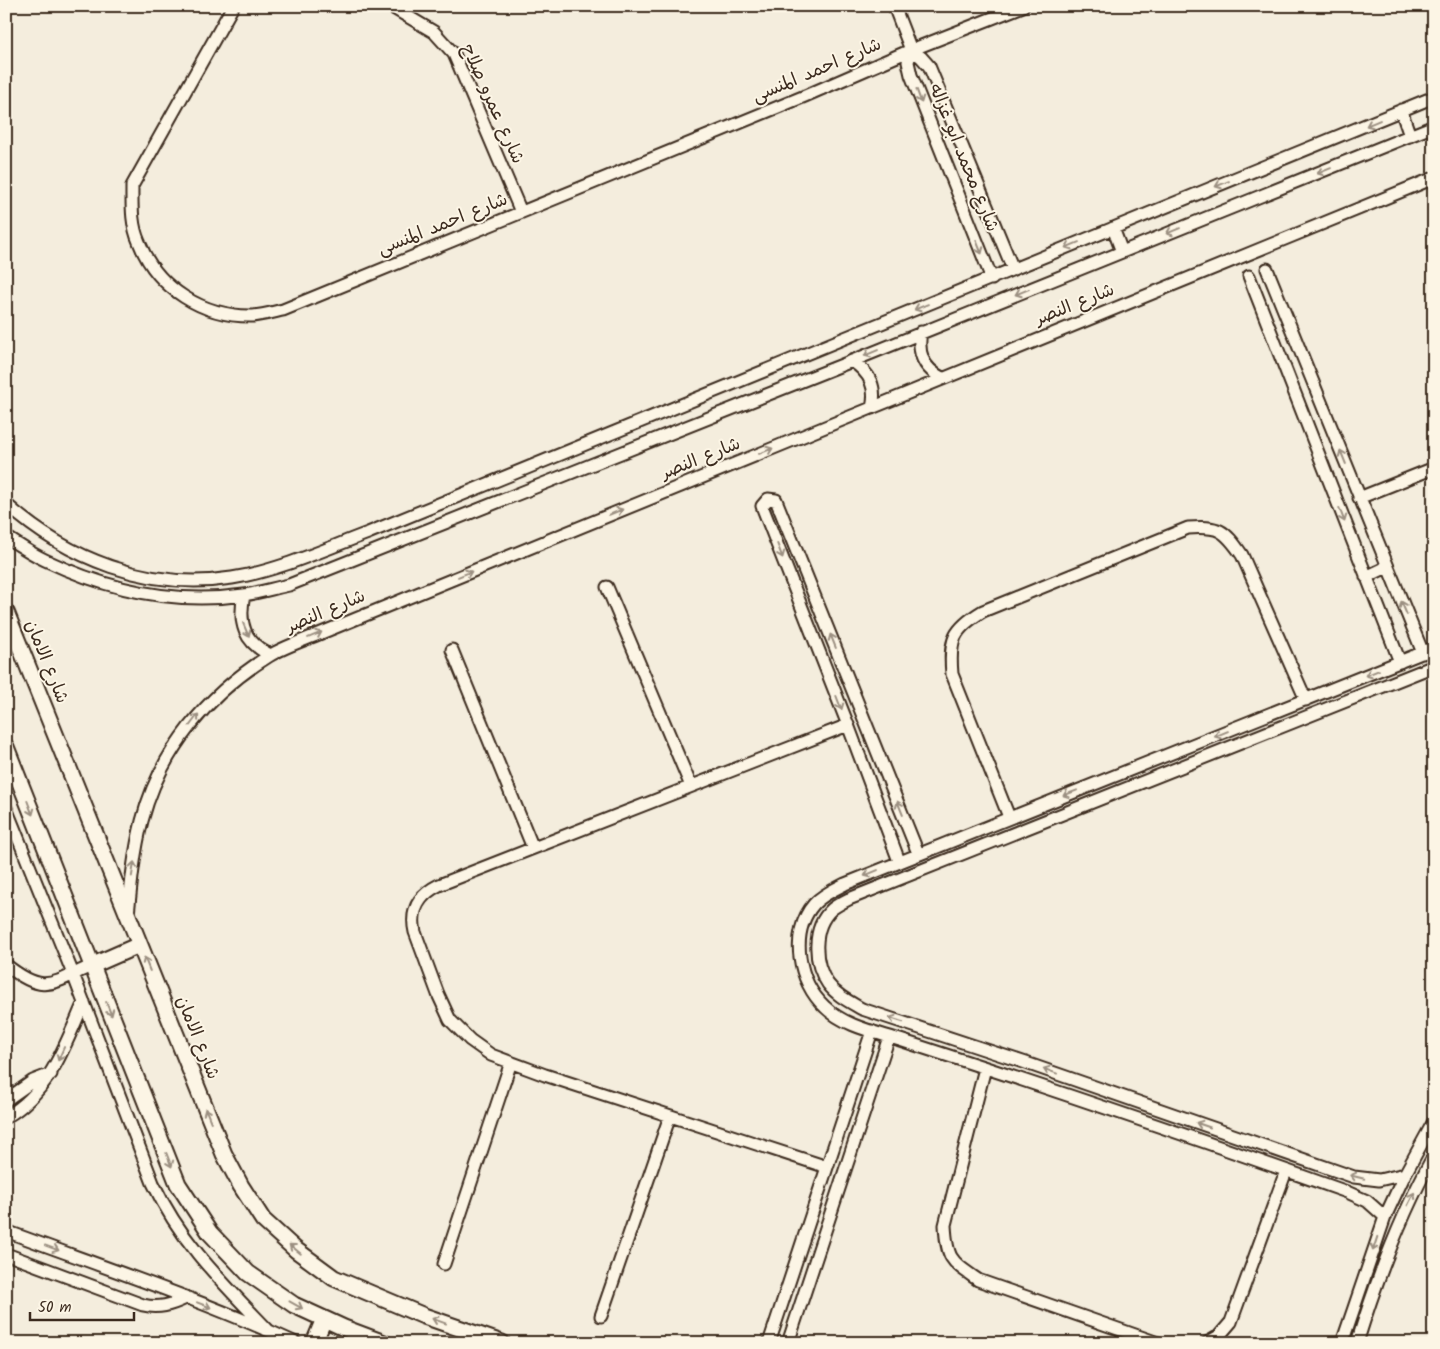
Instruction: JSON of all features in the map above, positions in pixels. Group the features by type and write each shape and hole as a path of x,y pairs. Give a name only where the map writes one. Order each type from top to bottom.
{"street":[{"name":"شارع احمد المنسى","path":"233,6 132,186 132,215 138,242 158,276 172,289 197,305 225,314 254,316 283,310 805,96 911,50 1023,6"},
{"name":"شارع عمرو صلاح","path":"390,6 434,32 454,54 521,212"},
{"name":"شارع محمد ابو غزاله","path":"894,6 911,50 908,62 911,75 992,278"},
{"name":"شارع محمد ابو غزاله","path":"911,50 921,56 928,66 1013,269"},
{"path":"6,504 26,521 62,546 119,569 146,577 190,582 232,578 259,572 322,550 648,419 1434,97"},
{"path":"1401,110 1410,136"},
{"name":"شارع النصر","path":"6,537 44,560 90,579 139,593 189,598 244,595 289,585 852,361 1434,126"},
{"name":"شارع النصر","path":"128,917 133,871 142,821 156,782 175,745 200,712 230,683 270,655 331,628 1434,178"},
{"path":"1113,228 1122,252"},
{"path":"1267,269 1422,653"},
{"path":"1249,276 1400,662"},
{"path":"921,332 919,351 922,360 927,368 942,378"},
{"path":"852,361 867,373 872,381 874,399 872,408"},
{"path":"1298,404 1318,396"},
{"path":"648,419 658,438"},
{"path":"1359,498 1434,468"},
{"path":"899,861 848,724 762,506 768,499 776,500 918,853"},
{"path":"1009,817 952,674 950,653 955,634 967,620 983,611 1188,528 1206,527 1220,530 1232,540 1242,555 1306,700"},
{"path":"788,573 803,567"},
{"path":"1366,577 1387,567"},
{"path":"606,587 692,786"},
{"path":"244,595 241,617 244,630 260,650 270,655"},
{"name":"شارع الامان","path":"6,612 224,1154 241,1186 263,1220 296,1250 334,1278 472,1337 502,1343"},
{"path":"1385,1217 1367,1201 1355,1195 1135,1118 840,1019 824,1007 812,992 804,975 800,956 800,937 804,918 815,903 846,884 918,853 1434,648"},
{"path":"452,650 533,848"},
{"path":"1405,1174 1379,1180 1354,1177 1026,1063 862,1009 844,999 828,984 819,965 817,943 821,926 831,910 849,899 1434,666"},
{"path":"827,1167 491,1055 470,1040 450,1020 414,932 413,923 417,904 430,890 848,724"},
{"path":"6,747 178,1184 210,1233 248,1273 294,1305 324,1320 384,1343"},
{"path":"1124,772 1130,786"},
{"path":"873,792 891,784"},
{"path":"6,808 84,1002 152,1183 162,1202 196,1253 268,1330"},
{"path":"6,964 26,980 40,984 54,982 139,945"},
{"path":"6,1117 32,1097 51,1074 84,1002"},
{"path":"769,1343 872,1031"},
{"path":"788,1343 889,1037"},
{"path":"444,1264 511,1062"},
{"path":"985,1068 945,1225 946,1248 955,1264 978,1280 1158,1343"},
{"path":"6,1100 33,1081 51,1074"},
{"path":"853,1088 870,1094"},
{"path":"1135,1118 1140,1103"},
{"path":"601,1316 670,1116"},
{"path":"1342,1343 1385,1217 1405,1174 1434,1121"},
{"path":"1357,1343 1407,1205 1434,1155"},
{"path":"1207,1343 1219,1336 1231,1322 1286,1171"},
{"path":"1423,1175 1434,1182"},
{"path":"6,1231 186,1298 296,1343"},
{"path":"6,1254 143,1305 161,1307 172,1305 186,1298"},
{"path":"314,1343 324,1320"}]}
